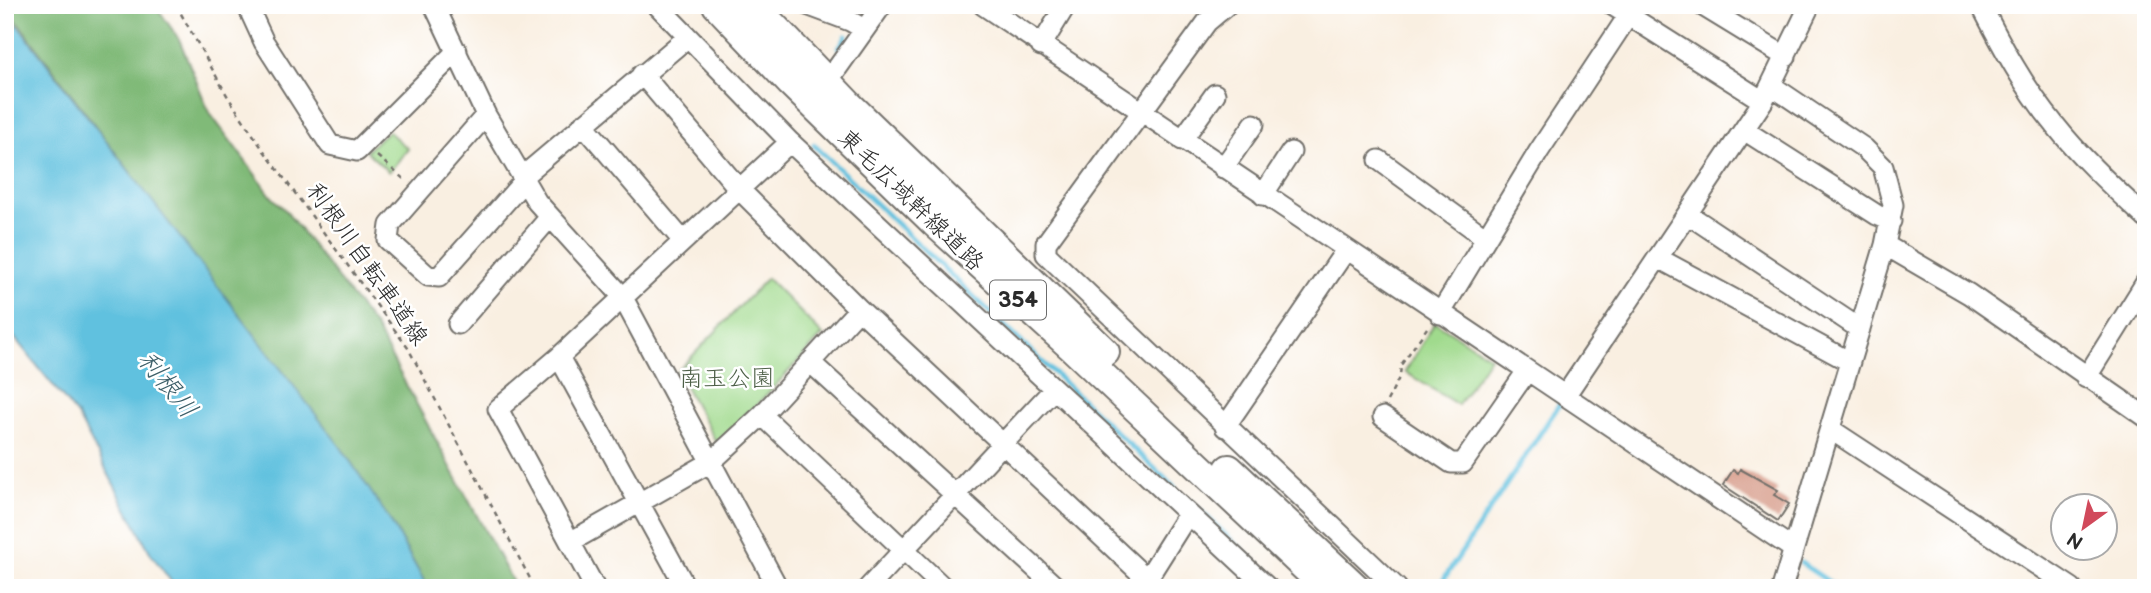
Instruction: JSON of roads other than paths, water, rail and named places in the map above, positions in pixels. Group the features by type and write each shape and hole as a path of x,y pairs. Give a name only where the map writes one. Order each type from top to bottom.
{"highway":[{"name":"東毛広域幹線道路","path":"717,5 820,93 1085,334 1356,588"},
{"name":"東毛広域幹線道路","path":"753,5 820,93 971,257 1073,348 1327,588"}],"street":[{"path":"247,5 264,42 330,145 357,151 457,51"},
{"path":"434,5 486,115 523,179 551,217 622,296 778,588"},
{"path":"657,5 790,142 1268,588"},
{"path":"807,5 864,29"},
{"path":"820,93 882,5"},
{"path":"983,5 1007,13 1041,46 1793,548"},
{"path":"1041,46 1066,5"},
{"path":"1227,5 1207,22 1138,112 1046,243 1046,254 1396,588"},
{"path":"1701,5 1786,57"},
{"path":"1565,396 1689,215 1768,93 1810,5"},
{"path":"1981,5 1999,41 2054,125 2089,164 2146,218"},
{"path":"1440,314 1539,151 1620,10 1768,93 1878,161 1892,195 1891,221 1782,588"},
{"path":"486,115 390,225 388,240 428,276 439,277 523,179 583,124 688,37"},
{"path":"642,74 739,189 859,309 1003,443 1144,583 1188,514"},
{"path":"1182,140 1215,94"},
{"path":"583,124 683,241"},
{"path":"1223,167 1254,124"},
{"path":"1744,130 1877,215 1891,221"},
{"path":"595,588 498,409 559,357 790,142"},
{"path":"1263,195 1291,152"},
{"path":"1379,160 1486,238"},
{"path":"1689,215 1860,329"},
{"path":"458,324 551,217"},
{"path":"1885,245 1969,294 2086,378 2146,417"},
{"path":"1225,427 1346,250"},
{"path":"1658,258 1850,362"},
{"path":"2086,378 2146,282"},
{"path":"570,542 711,462 762,415 859,309"},
{"path":"559,357 686,588"},
{"path":"810,362 1056,588"},
{"path":"1382,417 1451,463 1463,463 1527,371"},
{"path":"868,588 957,496 1054,389"},
{"path":"762,415 944,588"},
{"path":"1830,429 2072,588"}],"water":[{"name":"利根川","path":"5,9 340,446 388,517 428,588 176,588 151,554 77,415 5,326"}],"waterway":[{"path":"839,48 846,36"},
{"path":"814,145 1175,488"},
{"path":"1438,588 1561,402"},
{"path":"1190,501 1282,588"},
{"path":"1801,563 1838,588"}],"park label":[{"name":"南玉公園","path":"727,378"}]}
